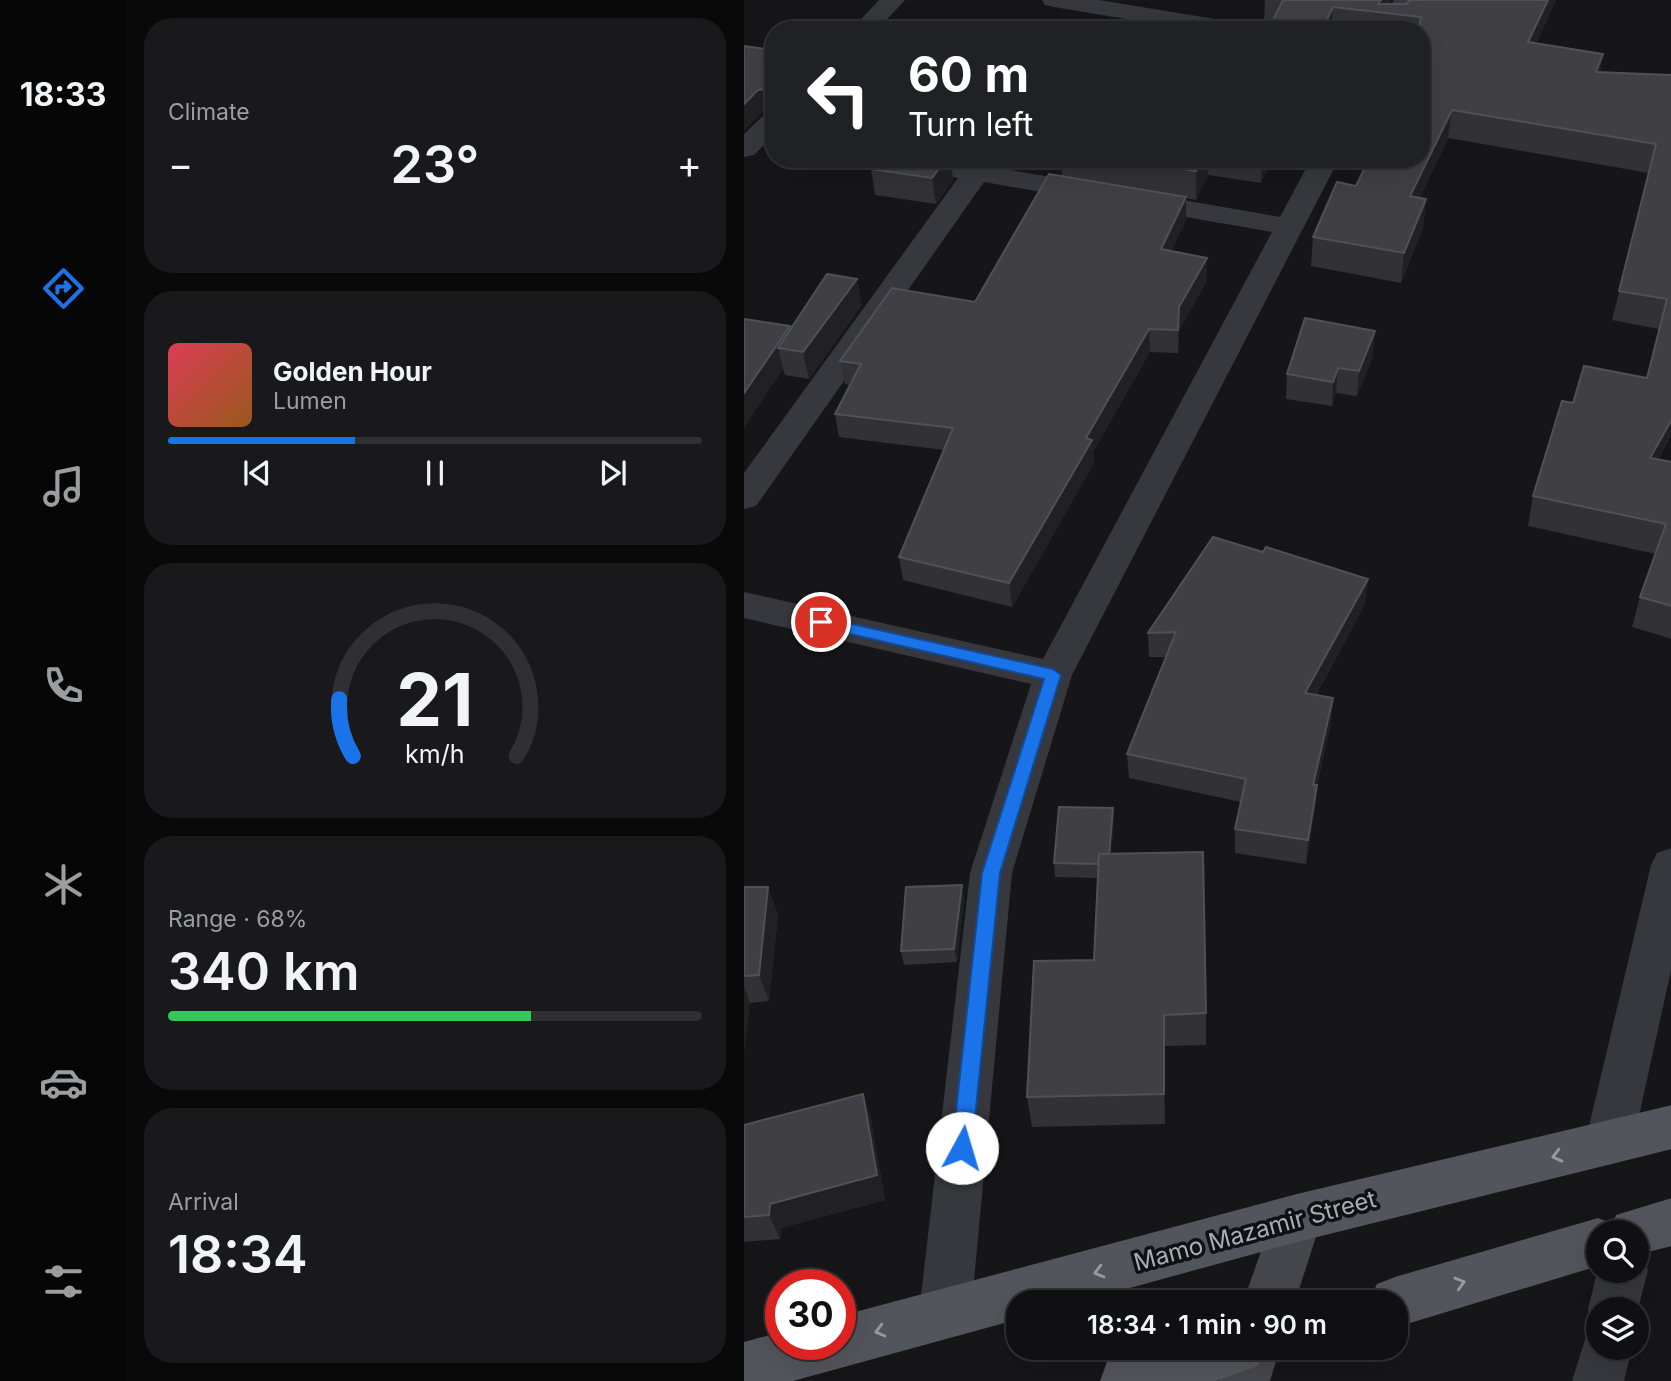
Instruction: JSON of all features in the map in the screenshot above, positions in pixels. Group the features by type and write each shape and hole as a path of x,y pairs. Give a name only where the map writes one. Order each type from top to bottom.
{"main road":[{"name":"Mamo Mazamir Street","path":"856,1338 1297,1218 1671,1127"},
{"path":"1649,1228 1671,1222"},
{"path":"1408,1298 1586,1246"},
{"path":"744,1368 774,1360"},
{"path":"1126,1381 1199,1360"}],"street":[{"path":"873,21 893,0"},
{"path":"1054,0 1184,21"},
{"path":"1395,21 1406,0"},
{"path":"948,168 1291,227"},
{"path":"945,1313 991,873 1053,675 1320,168"},
{"path":"744,498 976,173"},
{"path":"744,605 1053,675"},
{"path":"1609,1143 1671,865"},
{"path":"1273,1290 1297,1218"},
{"path":"1244,1381 1250,1360"},
{"path":"1598,1381 1603,1360"}],"building":[{"path":"1283,0 1381,0 1378,4 1407,4 1409,0 1548,0 1528,42 1603,54 1596,72 1672,75 1672,419 1650,458 1672,462 1672,606 1640,597 1666,524 1533,496 1562,401 1573,403 1584,366 1647,378 1667,299 1619,291 1656,144 1452,110 1430,155 1430,21 1420,21 1421,17 1333,7 1326,21 1272,21"},
{"path":"744,46 765,49 765,89 758,90 744,104"},
{"path":"871,168 939,168 932,178"},
{"path":"1365,168 1424,168 1410,196 1426,199 1404,253 1313,237 1337,182 1356,186"},
{"path":"1049,174 1186,197 1161,249 1207,258 1179,307 1178,330 1149,329 1086,438 1092,440 1009,583 899,557 953,428 835,414 861,364 840,361 892,288 975,302"},
{"path":"827,274 857,279 803,352 778,348"},
{"path":"1305,318 1375,331 1359,371 1338,368 1333,382 1287,374"},
{"path":"744,319 790,326 744,393"},
{"path":"1213,537 1263,552 1266,547 1368,579 1305,693 1333,698 1313,785 1317,785 1308,840 1235,829 1246,779 1127,754 1176,632 1148,633"},
{"path":"1059,807 1113,808 1109,854 1099,854 1098,864 1054,863"},
{"path":"1203,852 1206,1013 1164,1015 1164,1094 1027,1097 1034,961 1094,960 1099,854"},
{"path":"962,885 954,949 901,951 906,887"},
{"path":"744,887 768,887 759,975 744,976"},
{"path":"863,1094 877,1175 770,1204 769,1215 744,1217 744,1125"}],"route":[{"path":"821,622 1053,675 991,873 962,1148"}]}
